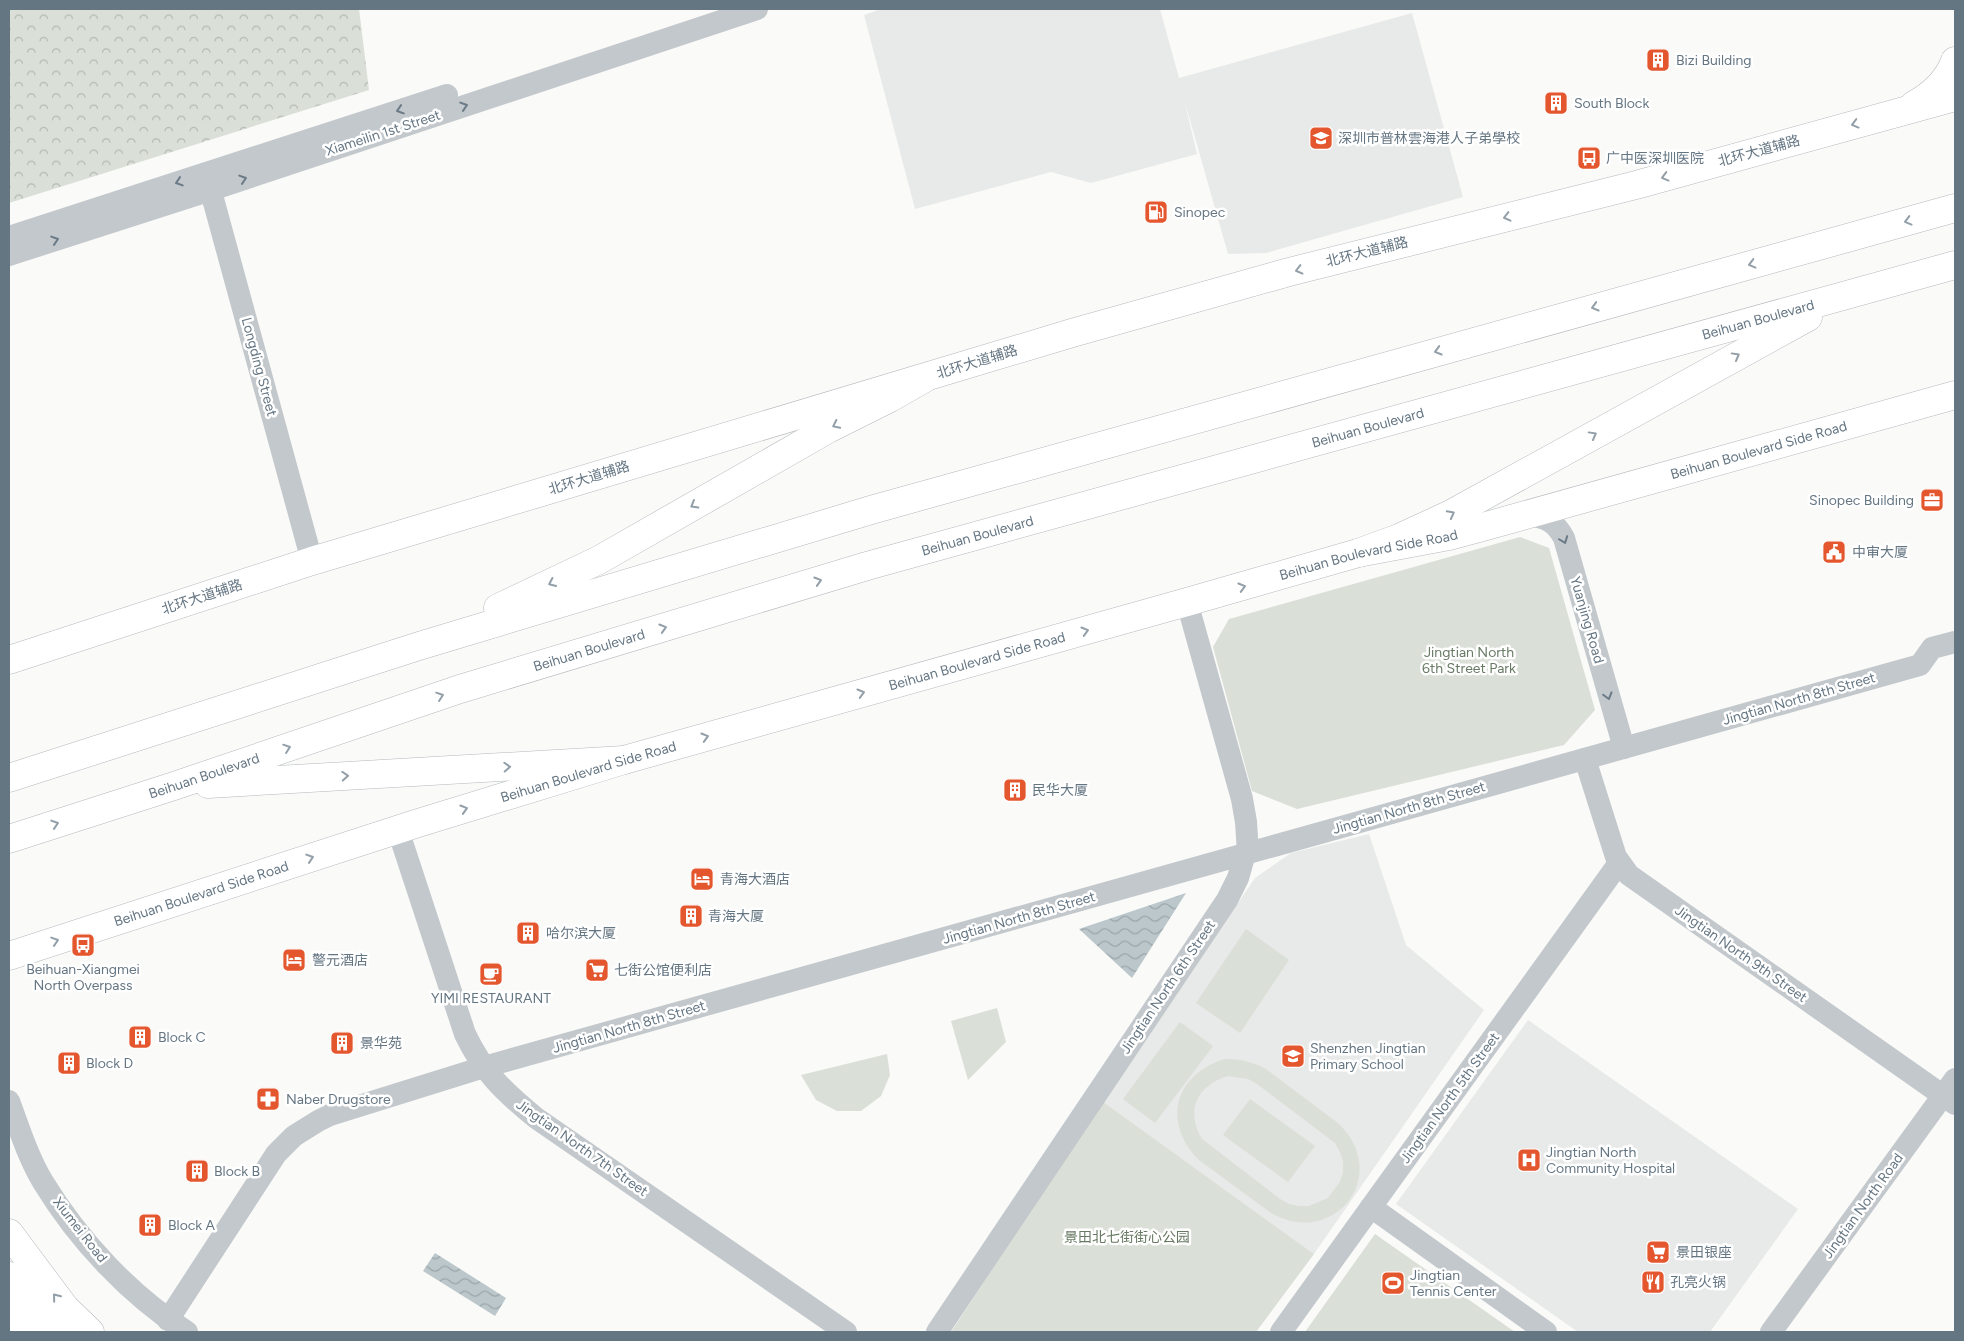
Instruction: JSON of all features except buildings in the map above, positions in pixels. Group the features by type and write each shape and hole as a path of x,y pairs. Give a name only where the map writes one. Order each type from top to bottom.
{"main road":[{"path":"1902,112 1921,101 1939,86 1952,69 1955,61"},
{"name":"北环大道辅路","path":"9,660 312,561 1082,330 1289,272 1636,185 1955,97"},
{"path":"9,778 419,646 871,510 1955,208"},
{"name":"Beihuan Boulevard","path":"9,839 174,786 460,689 867,566 1955,265"},
{"path":"1358,553 1399,538 1451,514 1847,295"},
{"path":"419,646 599,560 828,428 890,398 925,378"},
{"name":"Beihuan Boulevard Side Road","path":"9,956 398,830 624,760 1358,553 1449,536 1955,396"},
{"path":"174,786 624,760"},
{"path":"9,1233 60,1302 90,1332"},
{"path":"9,1276 20,1315 60,1332"}],"street":[{"name":"Xiameilin 1st Street","path":"9,254 208,182 712,9"},
{"name":"Xiameilin 1st Street","path":"9,237 208,182 757,9"},
{"name":"Longding Street","path":"208,182 312,561"},
{"name":"Yuanjing Road","path":"1526,515 1547,518 1560,530 1564,538 1624,748"},
{"name":"Jingtian North 6th Street","path":"937,1332 1226,900 1238,878 1244,857 1248,853 1242,799 1187,602"},
{"name":"Jingtian North 8th Street","path":"168,1320 276,1154 305,1128 330,1115 484,1067 1920,665 1932,648 1955,642"},
{"name":"Jingtian North 9th Street","path":"1585,759 1611,844 1619,863 1629,875 1951,1093"},
{"name":"Jingtian North 7th Street","path":"398,830 465,1034 484,1067 505,1092 536,1118 846,1332"},
{"name":"Jingtian North 5th Street","path":"1280,1332 1619,863"},
{"name":"Jingtian North Road","path":"1771,1332 1951,1093"},
{"name":"Xiumei Road","path":"9,1101 27,1148 43,1181 66,1214 125,1285 168,1320 187,1332"},
{"path":"1371,1207 1546,1332"}],"shaded area":[{"path":"881,9 1160,9 1179,78 1412,13 1463,197 1266,253 1228,254 1184,99 1197,154 1091,183 1051,172 915,209 864,15"},
{"name":"Shenzhen Jingtian Primary School","path":"1369,834 1406,945 1484,1010 1314,1254 1102,1101 1255,878 1291,853"},
{"path":"1528,1020 1798,1209 1710,1332 1578,1332 1396,1204"}],"green space":[{"path":"9,9 359,9 369,90 9,203"},
{"name":"Jingtian North 6th Street Park","path":"1520,537 1549,548 1595,710 1564,745 1297,809 1252,791 1213,647 1229,619"},
{"path":"1246,929 1289,960 1240,1033 1196,1003"},
{"path":"997,1008 1006,1042 968,1080 951,1021"},
{"path":"1180,1022 1213,1046 1155,1123 1123,1099"},
{"path":"887,1054 890,1075 881,1096 861,1111 837,1111 816,1100 801,1075"},
{"path":"1225,1059 1241,1060 1266,1069 1338,1123 1353,1143 1359,1164 1357,1183 1349,1201 1335,1214 1316,1221 1294,1222 1271,1213 1199,1160 1187,1145 1180,1130 1177,1115 1179,1101 1185,1088 1194,1076 1208,1066","holes":["1228,1076 1248,1079 1335,1143 1343,1161 1343,1172 1340,1182 1328,1198 1309,1206 1289,1204 1202,1139 1195,1119 1197,1100 1202,1093 1217,1080"]},
{"path":"1250,1099 1315,1146 1288,1182 1223,1135"},
{"name":"景田北七街街心公园","path":"1102,1101 1314,1254 1256,1332 951,1332"},
{"name":"Jingtian Tennis Center","path":"1375,1234 1515,1332 1305,1332"}],"water":[{"path":"1186,893 1132,978 1079,929"},
{"path":"435,1253 506,1298 495,1316 423,1271"}],"place":[{"name":"Bizi Building","path":"1658,60"},
{"name":"South Block","path":"1556,103"},
{"name":"深圳市普林雲海港人子弟學校","path":"1321,138"},
{"name":"广中医深圳医院","path":"1589,158"},
{"name":"Sinopec","path":"1156,212"},
{"name":"Sinopec Building","path":"1932,500"},
{"name":"中审大厦","path":"1834,552"},
{"name":"民华大厦","path":"1015,790"},
{"name":"青海大酒店","path":"702,879"},
{"name":"青海大厦","path":"691,916"},
{"name":"哈尔滨大厦","path":"528,933"},
{"name":"Beihuan-Xiangmei North Overpass","path":"83,945"},
{"name":"警元酒店","path":"294,960"},
{"name":"七街公馆便利店","path":"597,970"},
{"name":"YIMI RESTAURANT","path":"491,974"},
{"name":"Block C","path":"140,1037"},
{"name":"景华苑","path":"342,1043"},
{"name":"Shenzhen Jingtian Primary School","path":"1293,1056"},
{"name":"Block D","path":"69,1063"},
{"name":"Naber Drugstore","path":"268,1099"},
{"name":"Jingtian North Community Hospital","path":"1529,1160"},
{"name":"Block B","path":"197,1171"},
{"name":"Block A","path":"150,1225"},
{"name":"景田银座","path":"1658,1252"},
{"name":"孔亮火锅","path":"1653,1282"},
{"name":"Jingtian Tennis Center","path":"1393,1283"}]}
